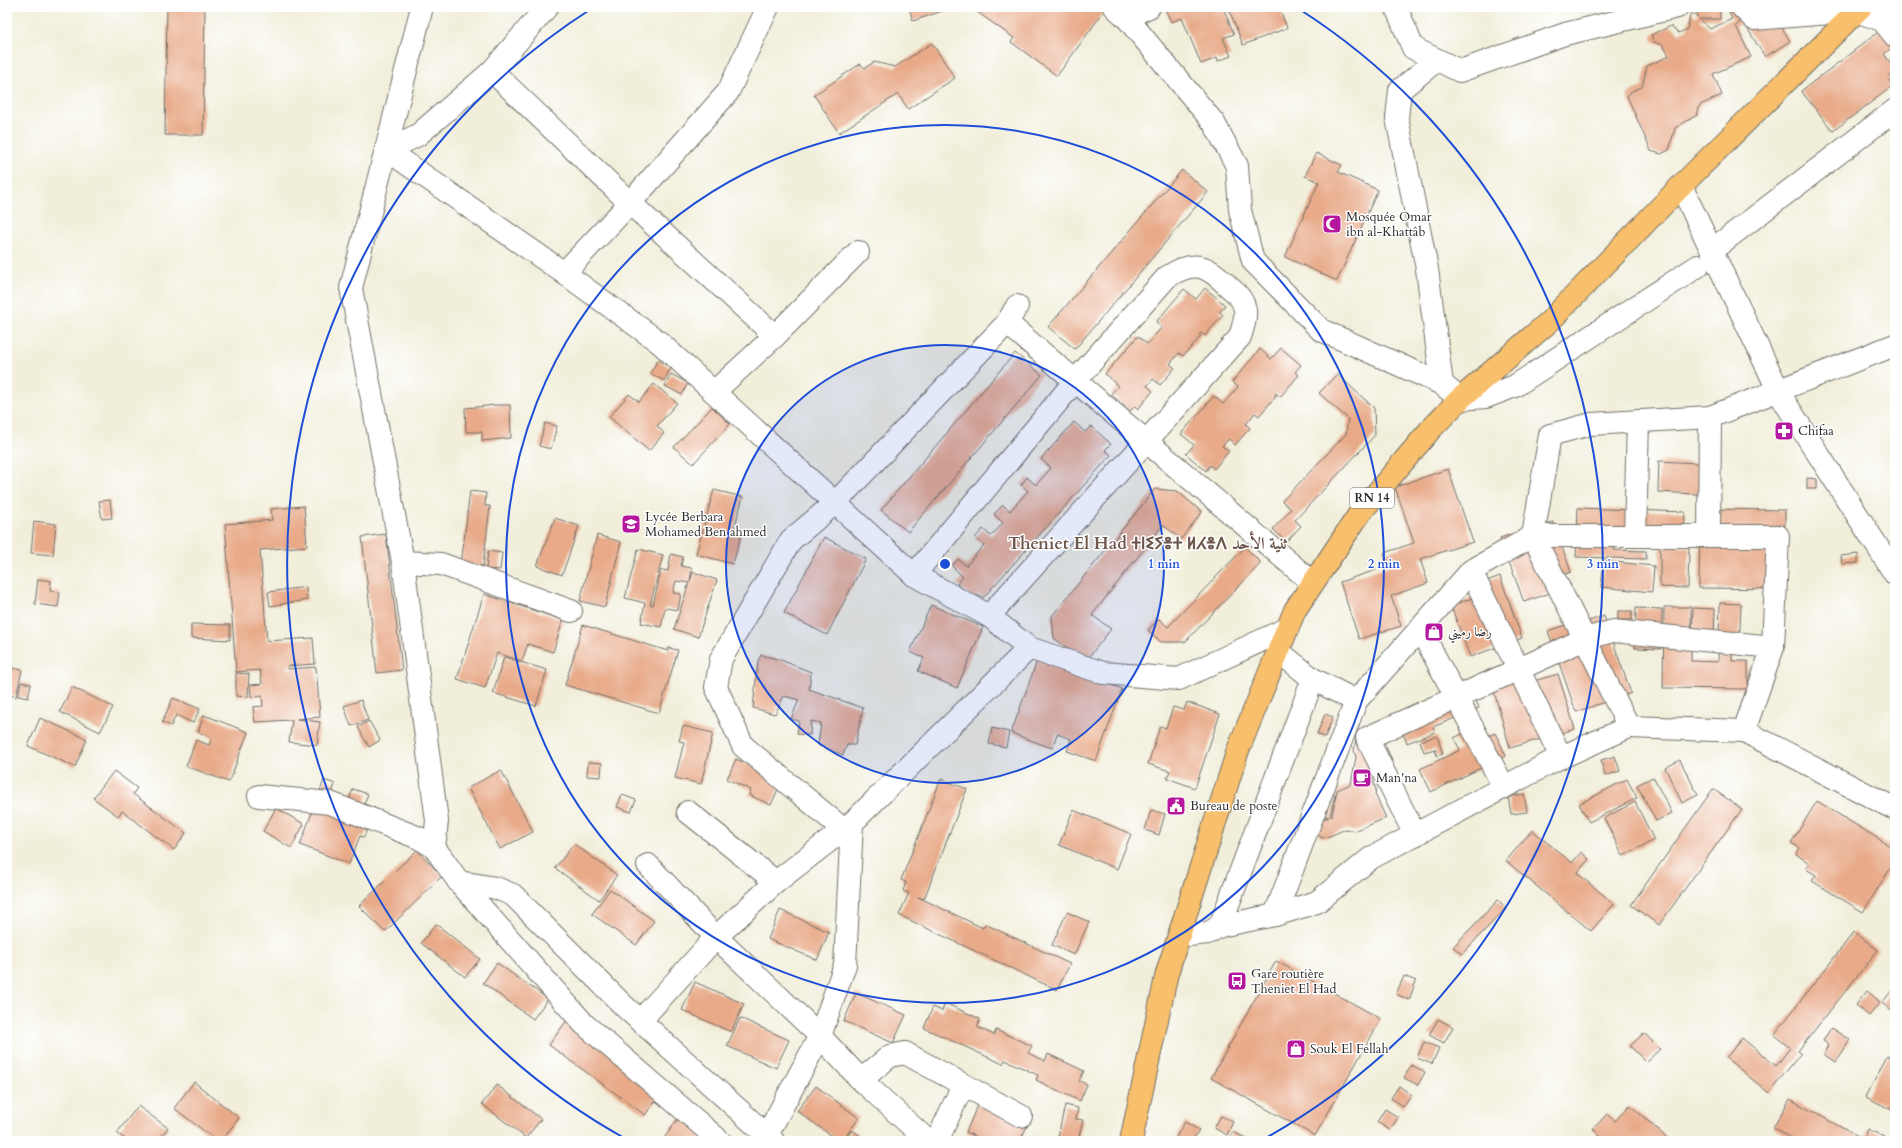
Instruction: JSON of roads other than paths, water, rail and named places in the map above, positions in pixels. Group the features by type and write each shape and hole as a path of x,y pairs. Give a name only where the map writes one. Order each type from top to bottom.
{"main road":[{"name":"RN 14","path":"1131,1141 1167,973 1178,936 1238,750 1295,610 1360,513 1430,430 1460,399 1550,321 1681,186 1858,9"}],"street":[{"path":"422,7 351,288 403,562 437,821 434,847"},
{"path":"387,150 418,136 492,71 547,7"},
{"path":"564,273 630,203 728,92 768,7"},
{"path":"1120,12 1150,7"},
{"path":"1396,7 1413,48 1460,71 1565,34 1677,7"},
{"path":"1742,7 1754,19 1858,9 1882,20 1895,36"},
{"path":"1120,12 1214,123 1237,166 1240,210 1252,261 1321,330 1442,384 1460,399 1486,398 1516,386 1698,266"},
{"path":"1437,60 1400,90 1397,118 1427,269 1442,384"},
{"path":"492,71 630,203 775,336"},
{"path":"1712,250 1895,110"},
{"path":"387,150 564,273 659,342 914,575 989,616 1029,648 1103,673 1179,679 1288,628"},
{"path":"1681,186 1778,389 1895,574"},
{"path":"714,392 775,336 858,252"},
{"path":"914,575 1075,381 1167,277 1182,268 1198,267 1214,272 1240,297 1244,308 1245,320 1240,337 989,616"},
{"path":"848,827 743,746 716,687 721,659 791,540 834,503 1012,315 1075,381 1313,583"},
{"path":"1629,727 1533,536 1550,435 1590,424 1710,417 1778,389 1895,345"},
{"path":"1709,536 1710,417"},
{"path":"1635,536 1638,421"},
{"path":"1275,914 1356,701 1471,571 1533,536 1778,536 1773,647 1744,731"},
{"path":"403,562 441,564 571,612"},
{"path":"1471,571 1561,757"},
{"path":"1420,629 1504,787"},
{"path":"1414,835 1367,738 1585,639 1612,632 1773,647"},
{"path":"640,1021 716,937 776,882 848,827 1029,648"},
{"path":"1278,652 1313,679 1356,701"},
{"path":"1220,926 1313,679"},
{"path":"1178,936 1208,933 1220,926 1275,914 1317,902 1371,858 1561,757 1629,727 1744,731 1895,809"},
{"path":"258,796 330,803 420,838 434,847 459,882 584,1024 720,1141"},
{"path":"688,812 776,882"},
{"path":"459,882 496,888 513,895 624,1006 770,1138 820,1036 845,965 848,827"},
{"path":"648,865 716,937 820,1036 862,1080 928,1141"},
{"path":"862,1080 890,1056 905,1053 1021,1116"},
{"path":"937,1141 964,1085"}],"place":[{"name":"Mosquée Omar ibn al-Khattâb","path":"1332,224"},
{"name":"Chifaa","path":"1784,431"},
{"name":"Lycée Berbara Mohamed Ben ahmed","path":"631,524"},
{"name":"رضا رميني","path":"1434,632"},
{"name":"Man'na","path":"1362,778"},
{"name":"Bureau de poste","path":"1176,806"},
{"name":"Gare routière Theniet El Had","path":"1237,981"},
{"name":"Souk El Fellah","path":"1296,1049"}],"district":[{"name":"Theniet El Had ⵜⵏⵉⵢⴻⵜ ⵍⵃⴻⴷ ثنية الأحد","path":"1148,543"}]}
